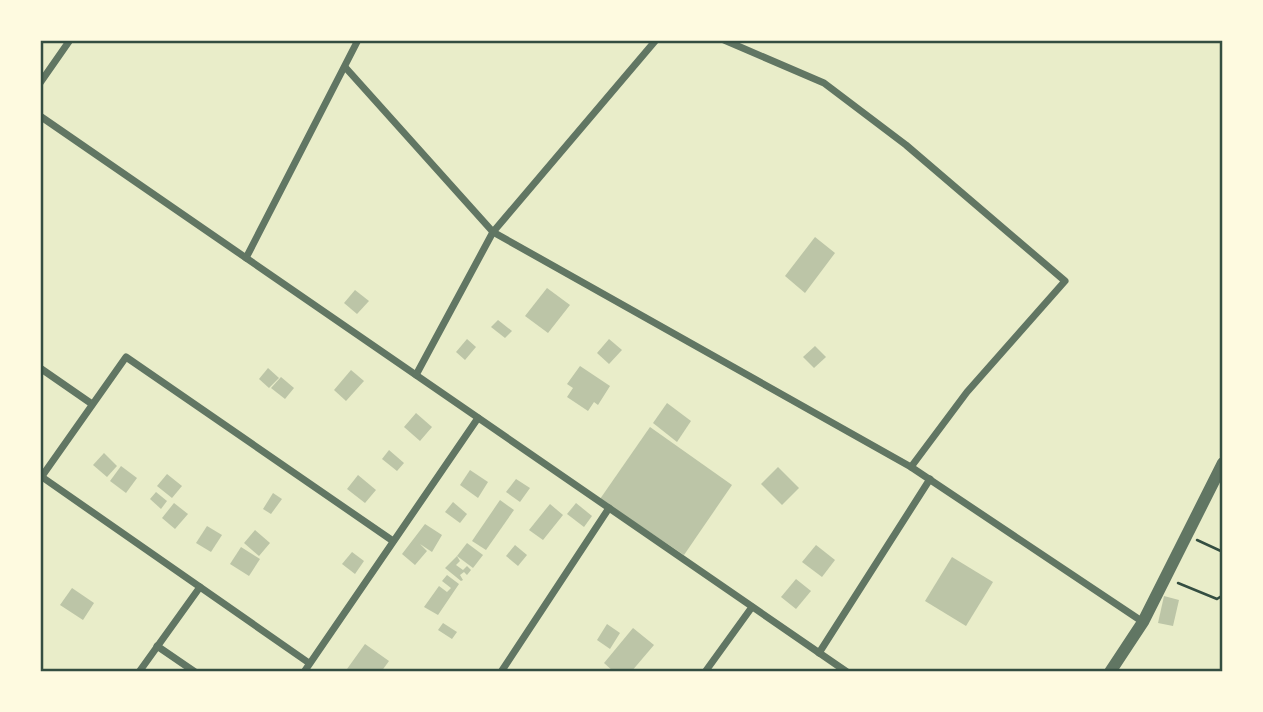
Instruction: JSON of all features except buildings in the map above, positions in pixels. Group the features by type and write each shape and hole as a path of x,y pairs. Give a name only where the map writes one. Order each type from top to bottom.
{"street":[{"path":"40,83 70,40"},
{"path":"246,258 358,40"},
{"path":"416,375 494,232 656,40"},
{"path":"724,40 824,83 906,145 1065,281 967,392 911,467"},
{"path":"345,67 494,232 911,467 1143,622"},
{"path":"40,116 847,672"},
{"path":"309,663 41,478 126,357 393,541"},
{"path":"40,368 92,404"},
{"path":"303,672 478,418"},
{"path":"1110,672 1143,622 1223,463"},
{"path":"819,653 930,479"},
{"path":"501,672 609,508"},
{"path":"139,672 200,587"},
{"path":"705,672 752,607"},
{"path":"158,646 195,672"}],"path":[{"path":"1186,534 1223,552"},
{"path":"1165,577 1216,599 1223,595"}]}
